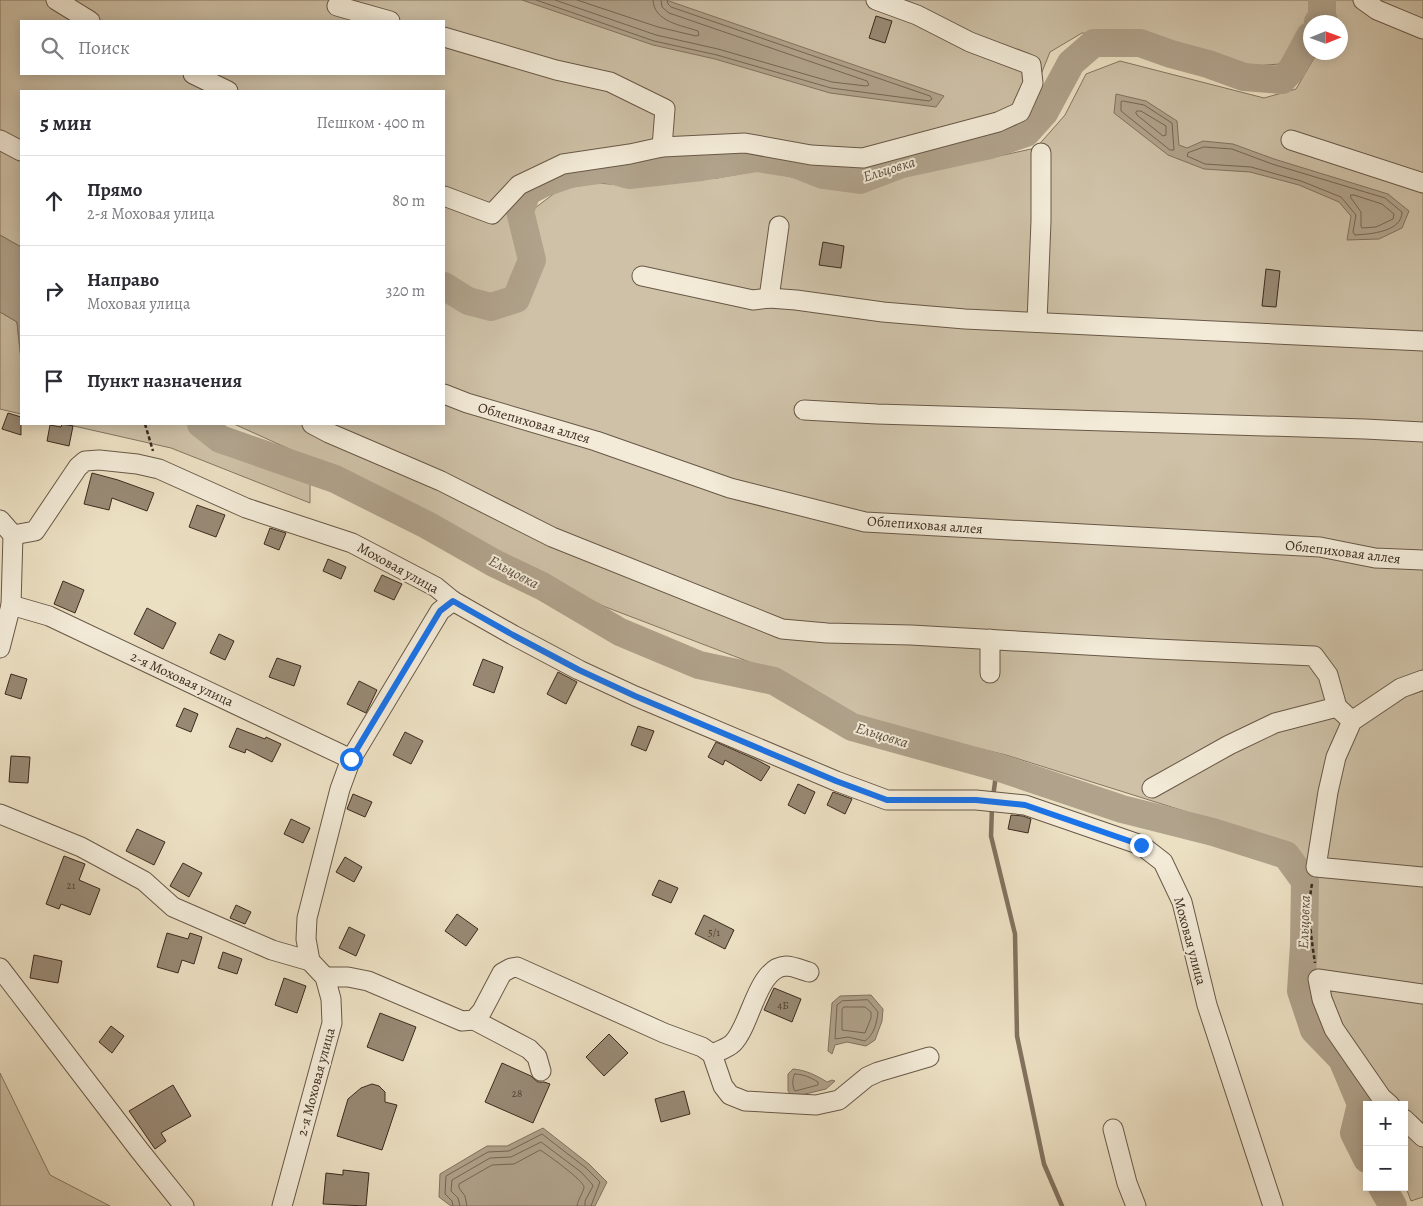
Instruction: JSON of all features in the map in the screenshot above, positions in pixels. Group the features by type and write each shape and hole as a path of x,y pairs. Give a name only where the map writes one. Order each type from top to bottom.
{"street":[{"path":"56,0 88,20"},
{"path":"445,196 492,214 519,185 563,164 662,147 744,143 811,155 863,158 998,122 1020,112 1033,83 1031,65 970,42 917,14 876,0"},
{"path":"1363,0 1377,10 1423,30"},
{"path":"337,6 386,20"},
{"path":"445,37 556,70 610,82 665,109 662,147"},
{"path":"195,75 226,90"},
{"path":"0,140 20,150"},
{"path":"1292,140 1423,183"},
{"path":"1038,322 1041,153"},
{"path":"769,298 779,226"},
{"path":"642,276 753,300 769,298 796,300 965,319 1423,341"},
{"name":"Облепиховая аллея","path":"445,394 467,403 596,441 730,488 865,522 1320,547 1376,558 1423,560"},
{"path":"804,410 1423,432"},
{"path":"314,425 330,434 441,481 552,537 782,629 827,633 911,635 1314,656 1328,675 1337,707 1352,721"},
{"name":"Моховая улица","path":"13,535 35,531 78,467 86,461 99,460 137,464 159,470 246,508 352,543 436,587 453,601 579,670 635,696 826,777 887,800 976,800 1025,805 1141,845 1164,862 1182,902 1207,1005 1273,1206"},
{"path":"0,520 13,535 11,605 0,648"},
{"path":"0,814 81,847 144,881 173,907 272,950 310,960 306,939 307,918 340,788 351,759 440,611 453,601"},
{"name":"2-я Моховая улица","path":"11,605 49,616 351,759"},
{"path":"990,639 990,673"},
{"path":"1423,680 1401,688 1352,721 1336,757 1328,792 1316,867 1423,877"},
{"path":"1152,788 1229,745 1275,723 1337,707"},
{"name":"2-я Моховая улица","path":"282,1206 332,1023 331,999 325,977 310,960"},
{"path":"474,1020 482,1011 502,973 511,968 518,967 664,1033 707,1050 732,1044 743,1029 767,977 777,968 788,966 809,972"},
{"path":"0,968 184,1206"},
{"path":"325,977 348,977 368,981 462,1021 474,1020 529,1049 537,1057 541,1071"},
{"path":"1386,1101 1334,1029 1322,999 1318,979 1423,994"},
{"path":"707,1050 723,1086 730,1096 745,1101 816,1105 839,1100 867,1077 878,1072 929,1057"},
{"path":"1408,1123 1423,1137"},
{"path":"1113,1129 1127,1183 1136,1206"}],"path":[{"path":"145,425 159,470"},
{"path":"1316,867 1311,892 1311,933 1318,979"}],"shaded area":[{"path":"0,0 1308,0 1315,15 1303,15 1303,32 1280,64 1254,66 1148,38 1082,33 1050,52 1020,127 905,155 760,153 697,156 572,167 536,180 509,210 521,260 508,292 492,300 471,294 445,277 445,90 20,90 20,246 0,235"},
{"path":"1334,0 1423,0 1423,1197 1411,1201 1407,1191 1408,1101 1367,1101 1362,1091 1312,974 1314,879 1289,844 1006,755 864,721 786,676 603,606 369,485 236,425 445,425 445,300 490,320 527,303 544,258 531,211 560,189 597,183 634,186 717,178 762,170 826,185 859,190 902,177 1036,148 1065,115 1086,74 1120,61 1264,98 1296,89 1313,60 1348,60 1348,15 1336,15"},
{"path":"0,312 17,322 20,350 20,414 0,409"},
{"path":"69,425 213,425 223,437 310,483 310,503 171,448"},
{"path":"0,1073 50,1175 110,1206 0,1206"}],"water":[{"path":"522,0 666,0 944,96 936,107 830,93 715,59 653,45"},
{"path":"1116,94 1146,101 1177,121 1179,145 1187,148 1203,141 1233,144 1274,159 1388,194 1409,211 1402,228 1379,239 1347,240 1351,216 1339,202 1299,185 1250,172 1204,169 1168,155 1114,113"},
{"path":"0,235 20,246 20,350 17,322 0,312"},
{"path":"871,995 883,1009 882,1021 875,1040 866,1046 847,1042 835,1045 832,1054 828,1051 832,1003 840,996"},
{"path":"793,1069 810,1073 827,1082 835,1081 826,1089 793,1097 788,1091 788,1074"},
{"path":"543,1128 589,1164 607,1182 595,1206 451,1206 439,1197 440,1174 487,1146 507,1146"}],"building":[{"path":"876,16 892,21 885,43 869,38"},
{"path":"823,242 844,246 841,268 819,265"},
{"path":"1266,269 1280,271 1276,307 1262,306"},
{"path":"8,413 20,417 21,435 2,429"},
{"path":"50,425 61,427 62,425 73,426 69,446 47,441"},
{"path":"92,473 154,493 147,511 112,498 109,510 84,504"},
{"path":"197,505 225,515 216,537 189,527"},
{"path":"270,528 286,533 279,550 264,544"},
{"path":"328,559 346,567 341,579 323,571"},
{"path":"382,575 402,584 394,600 374,591"},
{"path":"63,581 84,590 75,613 54,604"},
{"path":"147,608 176,623 163,649 134,634"},
{"path":"219,634 234,641 225,660 210,653"},
{"path":"277,658 301,666 294,686 269,677"},
{"path":"483,659 503,667 494,693 473,685"},
{"path":"558,672 577,682 566,704 547,694"},
{"path":"11,674 27,679 21,699 5,694"},
{"path":"359,681 377,690 366,713 347,704"},
{"path":"184,708 198,714 191,732 176,726"},
{"path":"638,726 654,731 646,751 631,745"},
{"path":"237,728 281,744 272,762 246,749 245,753 229,747"},
{"path":"405,732 423,741 411,764 393,755"},
{"path":"716,742 770,767 761,781 725,760 723,765 708,757"},
{"path":"11,756 30,757 28,783 9,782"},
{"path":"798,784 815,792 805,814 788,805"},
{"path":"833,792 852,799 845,814 827,805"},
{"path":"353,794 372,802 365,817 347,809"},
{"path":"1011,815 1031,819 1028,833 1008,829"},
{"path":"291,819 310,828 303,843 284,834"},
{"path":"137,829 165,842 154,865 126,851"},
{"path":"64,856 85,864 79,880 100,889 90,915 61,904 59,909 46,904"},
{"path":"345,857 362,867 354,882 336,872"},
{"path":"183,863 202,873 189,897 170,886"},
{"path":"659,880 678,888 671,903 652,895"},
{"path":"236,905 251,912 245,924 230,918"},
{"path":"457,914 478,929 466,946 445,931"},
{"path":"704,915 734,930 725,949 695,934"},
{"path":"349,927 365,935 356,956 339,948"},
{"path":"167,933 188,939 190,933 202,937 194,964 182,960 178,973 157,967"},
{"path":"223,952 242,959 237,974 218,968"},
{"path":"34,955 62,961 58,983 30,978"},
{"path":"284,978 306,986 297,1013 275,1005"},
{"path":"774,988 801,999 792,1022 764,1010"},
{"path":"380,1013 416,1027 403,1061 367,1047"},
{"path":"111,1026 124,1036 112,1053 99,1042"},
{"path":"609,1034 628,1053 604,1076 586,1057"},
{"path":"502,1063 531,1076 538,1082 550,1084 533,1123 485,1102"},
{"path":"372,1084 379,1086 385,1092 385,1102 397,1105 382,1150 337,1136 348,1099 361,1088"},
{"path":"173,1085 191,1116 161,1133 166,1141 155,1149 129,1111"},
{"path":"684,1091 690,1114 661,1122 655,1099"},
{"path":"343,1170 369,1173 366,1206 323,1204 326,1173 343,1175"}],"waterway":[{"name":"Ельцовка","path":"1322,0 1322,15"},
{"name":"Ельцовка","path":"445,287 468,301 491,307 516,299 532,260 520,211 527,192 544,183 570,174 607,169 629,175 701,167 757,158 795,164 823,175 860,180 902,164 990,145 1026,133 1044,113 1071,63 1094,43 1140,43 1244,77 1282,80 1292,69 1303,49"},
{"name":"Ельцовка","path":"202,425 220,439 335,479 427,525 494,563 542,586 620,632 699,665 774,681 852,727 997,767 1122,809 1213,832 1286,855 1305,881 1301,991 1314,1030 1342,1059 1361,1104 1354,1133 1363,1151"},
{"path":"993,797 997,767"},
{"path":"992,807 991,836 1015,934 1017,1036 1044,1164 1062,1206"},
{"name":"Ельцовка","path":"1384,1191 1393,1206"}],"route":[{"path":"351,759 440,611 453,601 579,670 635,696 836,781 887,800 976,800 1025,805 1141,845"}]}
